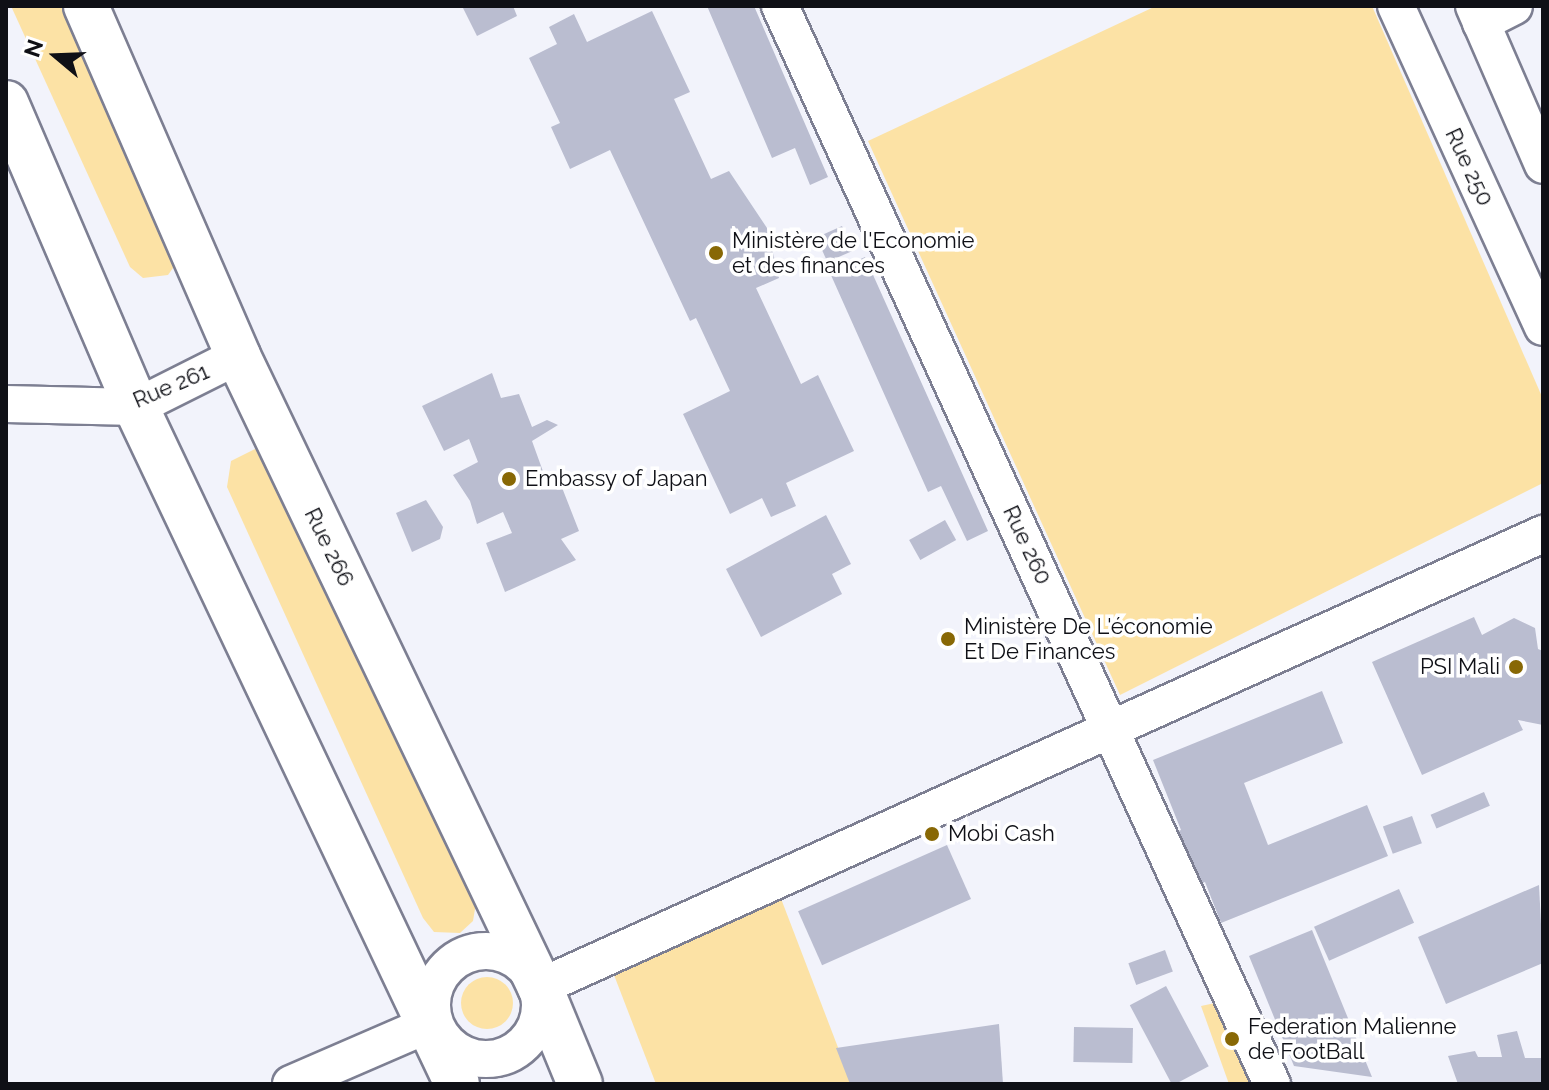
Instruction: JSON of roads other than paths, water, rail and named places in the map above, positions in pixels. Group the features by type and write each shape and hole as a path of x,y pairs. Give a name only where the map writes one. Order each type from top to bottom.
{"main road":[{"name":"Rue 266","path":"86,6 238,356 540,987 580,1084"},
{"path":"6,103 136,407 432,1023 457,1084"}],"street":[{"name":"Rue 260","path":"780,6 1272,1084"},
{"name":"Rue 250","path":"1396,6 1543,327"},
{"path":"1514,6 1478,15 1543,165"},
{"name":"Rue 261","path":"6,404 136,407 238,356"},
{"path":"540,987 1543,534"},
{"path":"468,950 511,953 540,987 537,1031 504,1059 460,1057 432,1023 435,979 468,950"},
{"path":"291,1084 432,1023"}],"place":[{"name":"Ministère de l'Economie et des finances","path":"716,253"},
{"name":"Embassy of Japan","path":"509,479"},
{"name":"Ministère De L'économie Et De Finances","path":"948,639"},
{"name":"PSI Mali","path":"1516,667"},
{"name":"Mobi Cash","path":"932,834"},
{"name":"Federation Malienne de FootBall","path":"1232,1039"}]}
